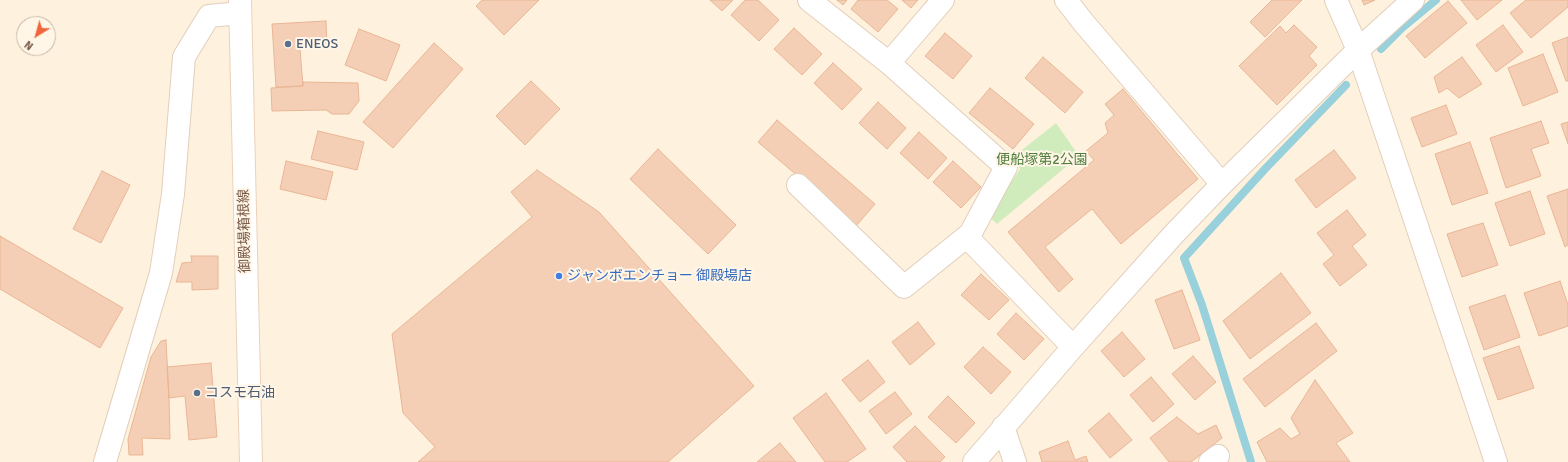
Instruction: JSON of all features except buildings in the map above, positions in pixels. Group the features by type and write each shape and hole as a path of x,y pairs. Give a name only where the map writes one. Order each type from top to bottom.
{"street":[{"path":"809,0 889,63 1006,167 968,238 1073,347"},
{"path":"889,63 943,0"},
{"path":"1066,0 1083,22 1222,184"},
{"path":"1336,0 1358,50 1496,462"},
{"path":"974,462 1073,347 1174,234 1222,184 1403,4"},
{"path":"105,462 161,274 173,194 184,57 209,16 240,6"},
{"name":"御殿場箱根線","path":"240,6 251,462"},
{"path":"798,185 904,287 971,232"},
{"path":"1003,427 1015,462"}],"green space":[{"name":"便船塚第2公園","path":"1056,123 1079,156 997,224 988,216 1020,169 1013,157"}],"waterway":[{"path":"1381,49 1402,28 1436,0"},
{"path":"1251,462 1202,305 1184,258 1265,169 1346,85"}],"place":[{"name":"ENEOS","path":"288,44"},
{"name":"ジャンボエンチョー 御殿場店","path":"559,276"},
{"name":"コスモ石油","path":"197,393"}]}
